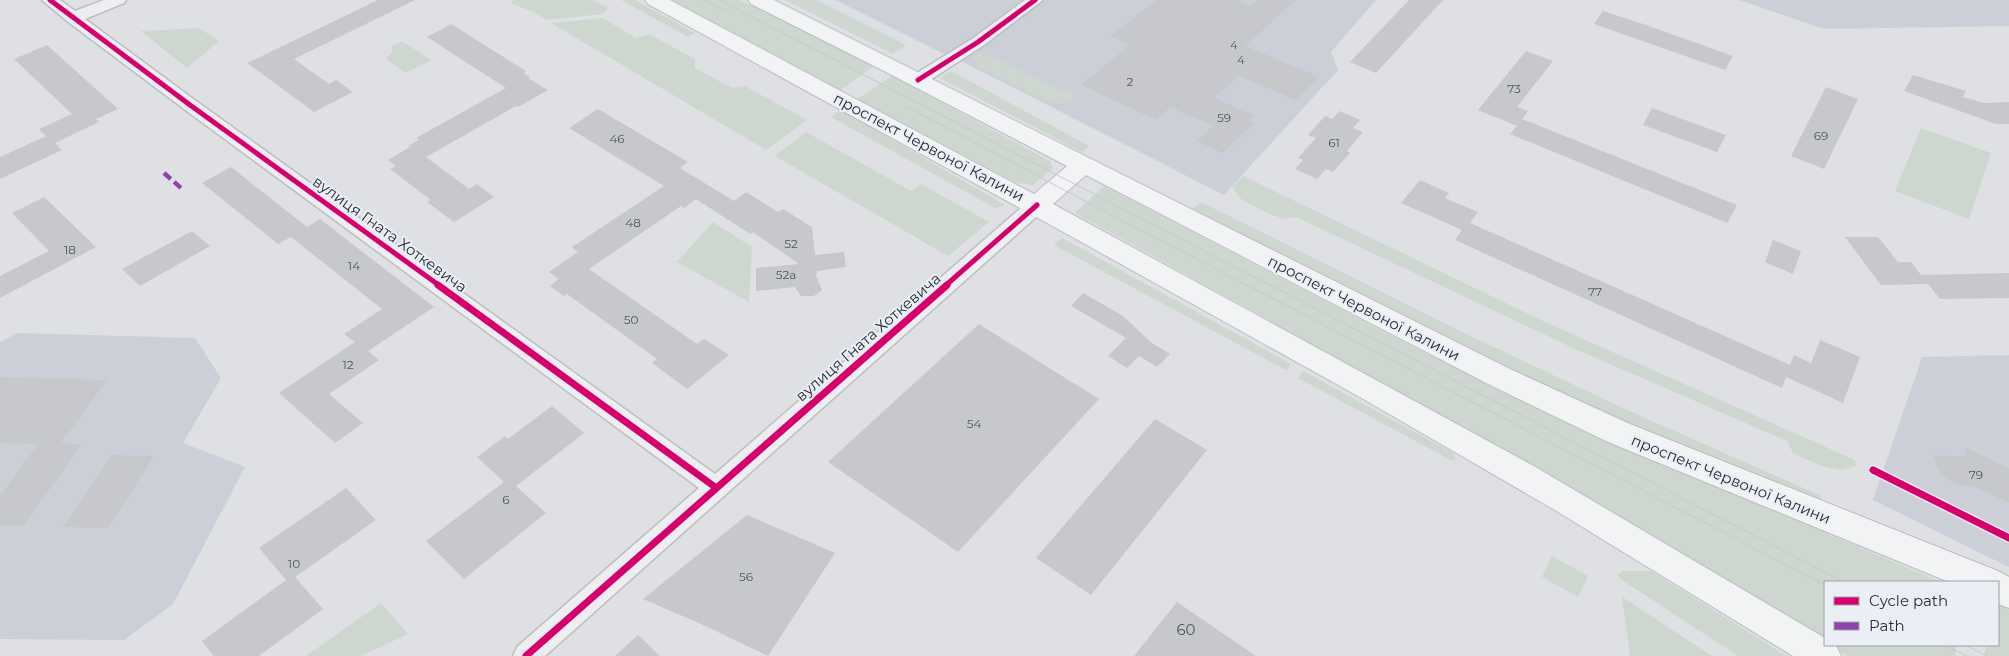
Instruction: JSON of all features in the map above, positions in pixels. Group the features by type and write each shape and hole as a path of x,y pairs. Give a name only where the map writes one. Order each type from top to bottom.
{"main road":[{"name":"проспект Червоної Калини","path":"656,0 1037,205 1477,449 1621,533 1824,656"},
{"name":"проспект Червоної Калини","path":"758,0 1500,377 1620,433 1984,581"},
{"name":"вулиця Гната Хоткевича","path":"1037,205 1084,164"}],"street":[{"name":"вулиця Гната Хоткевича","path":"50,0 190,106 551,366 715,487"},
{"path":"72,18 118,0"},
{"path":"918,80 978,42 1035,0"},
{"name":"вулиця Гната Хоткевича","path":"526,656 715,487 1037,205"}],"shaded area":[{"path":"513,0 592,0 608,8 603,14 547,20 532,11 512,4"},
{"path":"621,0 635,0 695,33 688,37"},
{"path":"671,0 740,0 874,66 839,91"},
{"path":"785,0 816,0 906,45 893,54"},
{"path":"835,0 1022,0 948,56"},
{"path":"1045,0 1376,0 1331,52 1338,70 1224,195 959,60"},
{"path":"1739,0 2009,0 2009,26 1824,29"},
{"path":"603,18 636,38 649,34 695,59 695,68 732,88 745,86 807,120 766,150 551,23"},
{"path":"199,28 219,41 187,68 141,31"},
{"path":"402,41 431,60 406,73 386,59 392,52 392,46"},
{"path":"974,55 990,56 1066,93 1070,90 1076,95 1070,103 1050,103 979,67 973,59"},
{"path":"951,71 1089,146 1082,152 940,78"},
{"path":"892,76 1050,161 1053,168 1033,185 1017,183 857,99"},
{"path":"841,110 1005,205 995,208 831,117"},
{"path":"1921,128 1991,153 1969,219 1895,191"},
{"path":"806,132 911,191 921,184 989,222 948,256 775,156"},
{"path":"1243,176 1545,322 1855,460 1856,466 1841,470 1821,466 1793,453 1787,441 1573,348 1296,217 1285,219 1269,214 1241,199 1232,187"},
{"path":"1104,186 1427,354 1621,446 1939,581 1824,581 1824,642 1486,440 1075,213"},
{"path":"1201,202 1458,330 1625,409 1819,495 1824,503 1623,422 1452,340 1192,209"},
{"path":"713,222 752,247 749,302 677,262"},
{"path":"1062,238 1291,364 1286,370 1054,245"},
{"path":"18,333 195,338 221,378 183,443 245,467 173,604 124,640 0,639 0,342"},
{"path":"2009,355 2009,567 1873,500 1922,357"},
{"path":"1303,371 1453,453 1456,459 1451,460 1298,378"},
{"path":"1552,556 1588,576 1578,597 1542,577"},
{"path":"1623,571 1651,571 1787,656 1738,656 1625,582 1617,575"},
{"path":"1622,597 1712,656 1630,656"},
{"path":"381,603 408,634 361,656 306,656"},
{"path":"1999,603 2009,608 2009,656 1984,656 1986,646 1999,646"},
{"path":"1831,646 1956,646 1955,656 1848,656"}],"building":[{"path":"378,0 415,0 294,59 329,84 336,80 353,92 314,112 247,63"},
{"path":"1156,0 1236,0 1251,6 1258,0 1296,0 1245,46 1319,77 1296,100 1239,76 1214,98 1254,116 1249,120 1254,123 1223,153 1197,141 1213,126 1170,107 1156,120 1081,85 1130,45 1111,36"},
{"path":"1409,0 1443,0 1376,73 1350,62"},
{"path":"1603,11 1733,56 1725,70 1594,24"},
{"path":"451,24 526,71 524,73 530,77 528,78 548,90 426,157 469,189 477,184 494,197 454,222 427,202 431,200 390,169 396,166 388,160 419,140 416,138 506,88 427,37"},
{"path":"47,45 118,109 96,119 99,122 55,143 62,150 0,179 0,157 46,136 39,129 72,114 14,59"},
{"path":"1526,51 1553,61 1517,107 1528,111 1522,119 1737,205 1727,223 1510,134 1517,126 1478,110"},
{"path":"1913,75 1966,91 1963,97 1984,103 2009,102 2009,124 1996,124 1904,91"},
{"path":"1826,87 1858,99 1824,169 1791,156"},
{"path":"1652,108 1726,135 1717,152 1643,125"},
{"path":"598,109 688,162 680,168 734,201 746,192 778,212 783,209 812,227 815,255 844,252 846,267 817,271 816,276 822,290 814,296 801,296 795,287 756,291 756,268 799,264 753,232 750,234 696,199 684,208 681,206 589,269 697,344 704,339 729,355 687,389 652,363 657,359 567,294 564,296 550,286 559,279 549,272 578,252 572,247 664,186 569,128"},
{"path":"1340,111 1360,120 1353,128 1363,132 1347,151 1350,153 1333,172 1326,169 1317,179 1295,169 1303,160 1298,158 1316,138 1308,135 1325,116 1332,119"},
{"path":"231,167 307,227 320,219 434,307 368,351 379,360 329,394 363,423 335,443 279,393 355,342 344,334 382,309 291,237 278,244 202,183"},
{"path":"1420,180 1449,193 1445,198 1478,212 1470,223 1790,365 1794,355 1811,363 1820,340 1860,357 1843,403 1786,377 1782,388 1455,240 1462,230 1401,203"},
{"path":"44,197 96,247 0,298 0,276 49,251 12,213"},
{"path":"192,231 210,246 140,286 122,269"},
{"path":"1845,237 1878,237 1898,262 1911,262 1921,275 2009,273 2009,298 1940,299 1928,284 1881,285"},
{"path":"1773,240 1801,251 1793,274 1765,262"},
{"path":"1083,293 1123,316 1152,343 1170,354 1157,367 1139,356 1127,368 1108,356 1126,338 1071,306"},
{"path":"979,324 1099,399 958,552 828,462"},
{"path":"0,377 107,380 61,443 82,444 24,525 0,525 0,496 38,444 0,443"},
{"path":"552,406 584,433 516,486 546,513 464,579 426,541 504,482 477,457 505,436 508,439"},
{"path":"1155,419 1207,450 1091,595 1036,558"},
{"path":"1967,448 2009,468 2009,503 1975,487 1958,484 1947,479 1938,470 1933,455 1964,457"},
{"path":"111,455 154,456 108,528 63,527"},
{"path":"346,488 376,520 295,577 323,609 259,656 214,656 202,641 286,580 259,548"},
{"path":"747,515 835,553 768,656 643,599"},
{"path":"1177,602 1256,656 1134,656"},
{"path":"638,635 660,656 615,656"}],"tram line":[{"path":"704,0 724,10"},
{"path":"719,0 1842,581"},
{"path":"906,106 1083,200 1824,584"},
{"path":"1946,646 1967,656"},
{"path":"1967,646 1987,656"}],"marked path":[{"path":"164,173 181,188"}],"cycle path":[{"path":"50,0 190,105 715,487"},
{"path":"918,80 978,42 1035,0"},
{"path":"526,656 1037,205"},
{"path":"1873,470 2009,538"}]}
